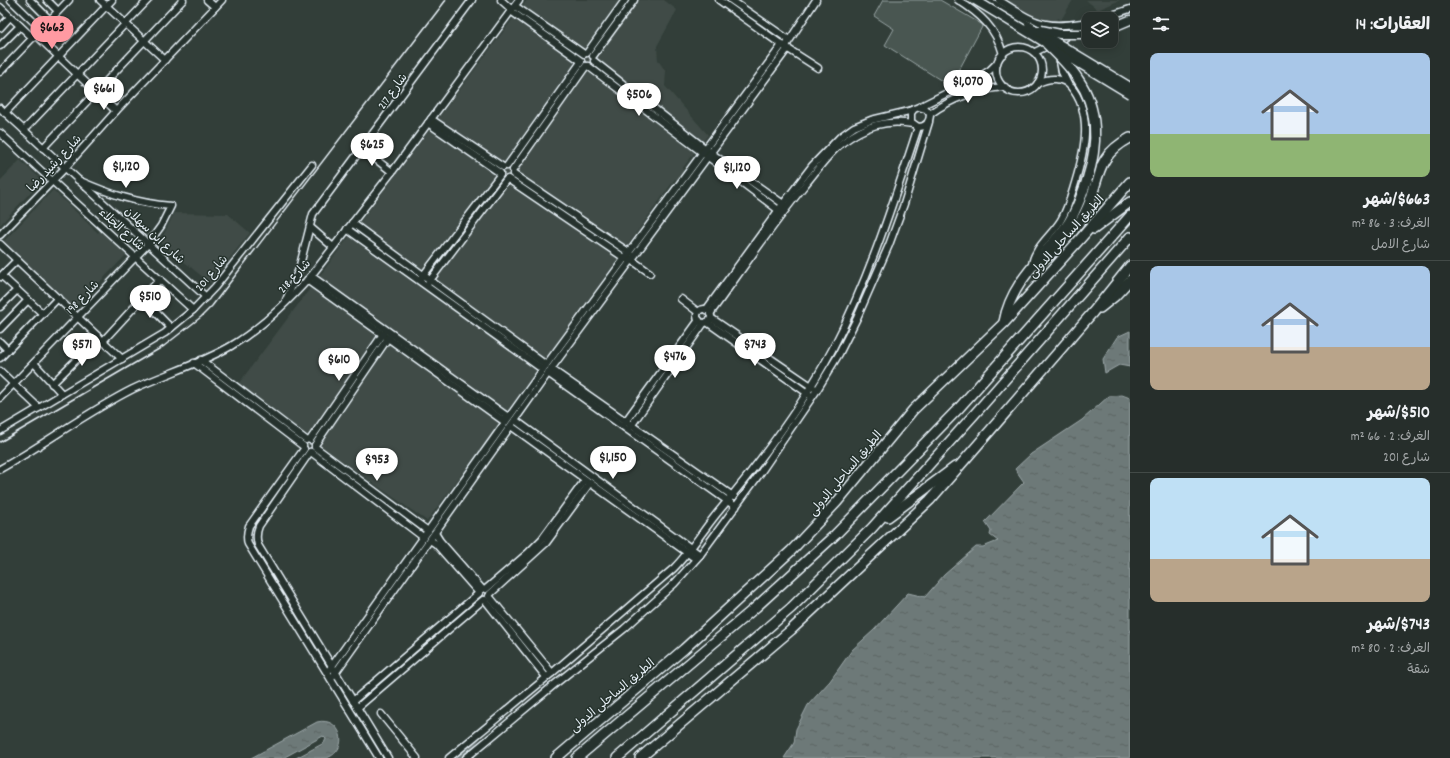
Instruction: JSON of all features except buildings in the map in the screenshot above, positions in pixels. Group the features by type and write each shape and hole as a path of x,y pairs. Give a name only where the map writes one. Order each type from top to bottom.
{"highway":[{"path":"1047,44 1078,78 1092,108 1095,124 1095,141 1091,180"},
{"path":"1004,323 1010,301 1032,265 1067,224 1091,180 1102,164 1117,146 1130,138"},
{"name":"الطريق الساحلى الدولى","path":"556,758 684,649 791,551 837,502 918,406 1004,323 1130,182"},
{"path":"1081,238 1130,202"},
{"path":"578,758 756,607 835,535 959,408 1130,216"},
{"path":"617,758 791,608 872,528 985,403 1130,237"},
{"path":"640,758 791,630 930,500 1093,312 1130,266"},
{"path":"1093,312 1110,301 1130,280"},
{"path":"872,528 963,461"}],"main road":[{"path":"975,0 1130,94"},
{"path":"986,0 1130,87"},
{"path":"1118,25 1130,20"},
{"path":"1029,26 1039,30 1060,34 1082,34"}],"street":[{"path":"11,0 41,29"},
{"path":"30,0 50,20"},
{"path":"47,0 58,11"},
{"path":"0,72 67,0"},
{"path":"100,0 165,60"},
{"path":"2,110 59,56 112,0"},
{"path":"24,130 148,0"},
{"path":"43,148 183,0"},
{"path":"207,0 215,7"},
{"name":"شارع رشيد رضا","path":"0,235 53,181 116,111 222,0"},
{"name":"شارع 217","path":"284,303 296,277 313,214 363,149 472,0"},
{"path":"501,0 589,56 703,151"},
{"path":"589,56 625,0"},
{"path":"584,64 581,57 589,56 634,0"},
{"path":"719,0 785,47 818,68"},
{"path":"731,0 789,40"},
{"path":"327,673 507,420 632,259 709,155 816,0"},
{"path":"958,0 974,10 985,20 994,32 1003,54"},
{"path":"999,0 1033,20 1045,24 1066,25 1082,23"},
{"path":"514,7 584,64 703,151 785,206"},
{"name":"شارع 218","path":"0,469 134,389 221,351 244,337 270,316 309,278 334,247 392,172 514,7"},
{"path":"0,8 20,26 59,56 116,111"},
{"path":"1118,13 1130,9"},
{"path":"0,28 10,17"},
{"path":"0,46 20,26"},
{"path":"1035,52 1062,39 1082,26"},
{"path":"1032,265 1036,253 1057,226 1067,208 1083,156 1085,133 1083,112 1077,96 1062,72 1059,50 1062,39"},
{"path":"331,679 511,426 547,369 626,255 703,151 785,47"},
{"path":"785,206 812,166 844,134 854,127 871,120 917,108 981,76 990,70 1003,54 1010,49 1018,47 1027,48 1035,52 1042,64 1042,74 1038,83"},
{"path":"584,64 592,64 589,56"},
{"path":"998,62 997,76 1005,88"},
{"path":"422,278 502,170 584,64"},
{"path":"428,283 507,180 511,178 513,172 584,64"},
{"path":"930,114 965,95 987,89 1005,88 1013,92 1023,92 1032,89 1038,83 1046,79 1055,78 1067,82"},
{"path":"449,758 552,673 662,578 689,551 782,430 810,395 817,390 839,354 857,318 886,252 904,204 929,122 930,114 926,109 917,108"},
{"path":"466,758 624,629 674,584 698,557 738,504 810,395 811,386 832,350 849,314 880,241 894,201 915,125 910,116 917,108"},
{"name":"شارع ابن سهلان","path":"2,110 206,297"},
{"path":"430,121 502,170 513,172 626,255"},
{"path":"628,424 706,318 780,211 826,159 846,141 881,124 896,122 923,126 929,122"},
{"name":"شارع الجلاء","path":"0,134 193,310"},
{"path":"363,149 392,172"},
{"path":"709,155 780,211"},
{"name":"شارع 201","path":"0,430 122,359 171,328 193,310 206,297 312,165"},
{"path":"502,170 507,180 626,255 650,273"},
{"name":"شارع 198","path":"0,398 148,244 158,232 172,206 147,204 123,198 78,180"},
{"path":"894,201 904,204"},
{"path":"352,223 428,283 681,469 738,504"},
{"path":"310,227 334,247"},
{"path":"347,229 422,278"},
{"path":"0,244 122,359"},
{"path":"17,260 1,276 42,314"},
{"path":"309,278 507,420"},
{"path":"52,384 101,339 160,279"},
{"path":"0,307 17,290"},
{"path":"0,358 58,298"},
{"path":"142,298 171,328"},
{"path":"681,299 698,312 702,310 706,318 810,395"},
{"path":"0,329 28,300"},
{"path":"706,318 817,390"},
{"path":"367,320 385,336 422,359"},
{"path":"379,758 248,544 247,540 249,526 309,446 385,336"},
{"path":"0,342 8,350"},
{"path":"201,360 423,537"},
{"path":"34,363 62,394"},
{"path":"194,363 428,531"},
{"path":"547,369 628,424 730,499"},
{"path":"0,371 39,408"},
{"path":"515,420 689,551"},
{"path":"511,426 698,557"},
{"path":"309,446 259,526 257,540 262,551 331,666 388,758"},
{"path":"353,701 546,543 588,481"},
{"path":"435,533 484,594 552,673"},
{"path":"430,540 436,544 484,594 546,677"},
{"path":"412,553 416,559"},
{"path":"357,708 484,594"},
{"path":"381,714 417,758"}],"shaded area":[{"path":"527,0 664,0 677,10 657,46 658,60 666,72 665,86 708,135 682,169 684,171 677,180 675,179 507,414 427,521 278,416 239,383"},
{"path":"883,0 940,0 983,25 960,68 942,81 885,45 894,29 874,16"},
{"path":"1006,0 1073,0 1061,20 1058,18 1056,21 1042,20 1034,17"},
{"path":"1086,0 1120,0 1098,10"},
{"path":"20,160 42,180 0,225 0,181"},
{"path":"53,190 98,233 100,230 126,255 74,309 3,242"},
{"path":"174,213 228,214 250,233 210,283 160,242"}],"water":[{"path":"1130,331 1130,367 1119,365 1105,373 1103,359 1117,337"},
{"path":"1122,395 1130,398 1130,758 784,758 794,743 796,729 808,705 830,681 852,650 874,630 908,593 925,597 944,575 976,547 983,547 998,541 990,535 991,531 985,522 1024,482 1015,469 1031,454 1082,420 1109,396"},
{"path":"325,721 332,724 337,728 340,734 341,741 339,748 334,754 327,758 296,758 324,743 326,739 323,736 283,758 251,758 317,722"}],"waterway":[{"path":"460,758 479,736"}],"railway":[{"path":"0,442 164,346 201,317 212,306 446,0"}]}
